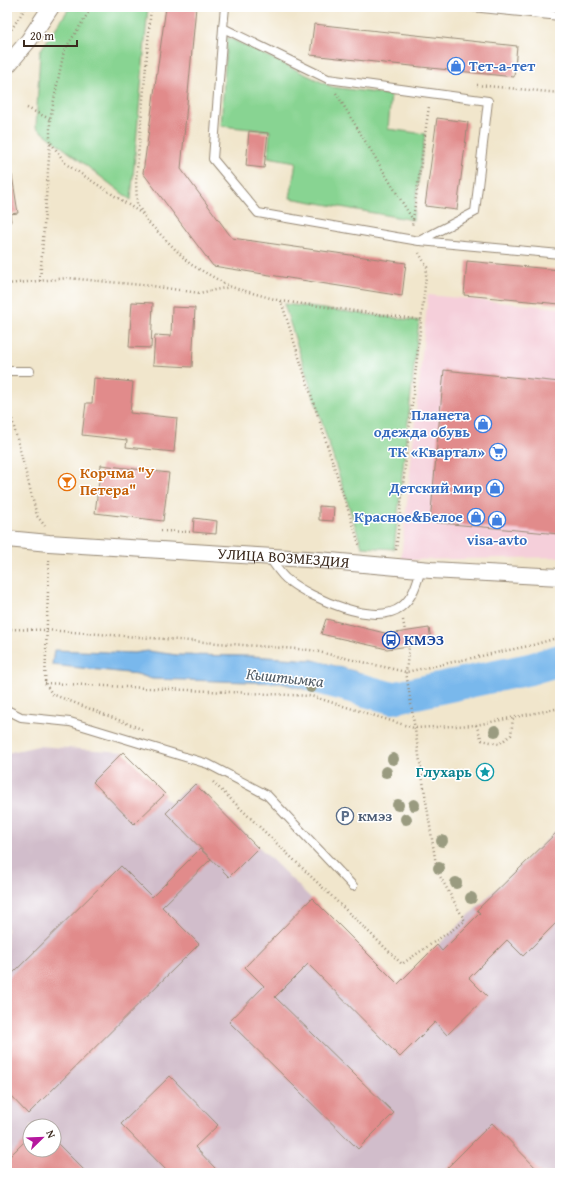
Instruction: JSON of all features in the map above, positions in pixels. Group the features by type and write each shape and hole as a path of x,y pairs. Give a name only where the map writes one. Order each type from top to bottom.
{"street":[{"path":"7,66 29,40 51,7"},
{"name":"УЛИЦА ВОЗМЕЗДИЯ","path":"7,539 421,569 560,577"}],"lane":[{"path":"225,7 213,159 258,213 419,241 560,254"},
{"path":"472,7 560,16"},
{"path":"223,28 328,79 488,101 475,212 419,241"},
{"path":"7,372 30,371"},
{"path":"269,557 288,581 332,604 364,614 392,611 401,607 416,588 421,569"},
{"path":"7,710 21,717 70,722 208,764 266,795 353,886"}],"path":[{"path":"7,36 26,7"},
{"path":"40,281 50,143 50,119 64,51 92,7"},
{"path":"152,7 136,181 137,204 167,242 190,264 231,287 281,301 422,320"},
{"path":"328,79 413,220"},
{"path":"510,88 560,94"},
{"path":"396,567 396,552 427,267 410,239 431,94"},
{"path":"27,108 50,119"},
{"path":"50,143 66,164 145,216"},
{"path":"7,284 68,278 152,286 198,293 231,287"},
{"path":"281,301 362,554"},
{"path":"7,400 37,516 48,531 49,543 45,683 52,694 148,731"},
{"path":"401,607 405,631"},
{"path":"7,629 46,630 310,650 406,672 533,645 560,636"},
{"path":"192,759 208,777 402,964 465,921 438,871 407,683 406,672 409,646"},
{"path":"45,683 312,696 414,728 476,725 560,708"},
{"path":"476,725 482,740 499,744 511,735 513,718"}],"shaded area":[{"path":"428,295 560,308 560,557 401,560"},
{"path":"38,746 123,752 170,803 193,782 398,984 560,827 560,1173 7,1173 7,753"}],"green space":[{"path":"70,7 148,7 131,200 36,127 40,51"},
{"path":"227,37 332,87 391,95 388,129 425,134 413,220 290,198 296,162 268,157 270,131 221,126"},
{"path":"284,304 419,321 394,549 362,547"}],"water":[{"path":"54,650 134,653 148,651 177,655 251,656 313,660 361,673 356,700 340,699 281,683 152,679 137,674 52,665"}],"building":[{"path":"166,7 196,7 181,169 232,238 406,263 402,296 213,266 143,173"},
{"path":"314,24 517,46 514,77 310,55"},
{"path":"437,118 468,122 457,210 425,206"},
{"path":"249,131 268,133 264,168 246,166"},
{"path":"7,175 12,175 18,213 10,214 11,221 7,227"},
{"path":"467,261 560,270 560,304 464,295"},
{"path":"132,302 153,303 151,348 129,347"},
{"path":"172,307 195,308 192,367 153,365 155,335 171,336"},
{"name":"ТК «Квартал»","path":"444,370 560,382 559,534 430,522"},
{"path":"94,378 133,382 130,413 177,418 174,452 126,447 127,440 82,435 86,403 92,403"},
{"path":"101,465 169,473 163,521 95,513"},
{"path":"319,506 334,507 333,521 319,520"},
{"path":"194,518 217,521 216,534 193,532"},
{"path":"326,619 389,634 429,628 431,640 409,646 387,649 321,634"},
{"path":"123,752 165,794 134,824 93,782"},
{"path":"195,784 258,848 229,877 166,813"},
{"path":"560,829 560,919 523,956 507,940 469,978 487,996 447,1035 435,1022 400,1057 308,964 275,997 394,1113 358,1149 229,1022 264,986 245,967 312,898 398,984 437,945 442,951 480,913 477,910"},
{"path":"200,849 211,859 162,907 199,944 28,1114 7,1092 7,979 121,866 152,897"},
{"path":"170,1076 218,1125 195,1147 215,1168 211,1173 169,1173 121,1124"},
{"path":"492,1123 541,1173 442,1173"},
{"path":"22,1144 22,1158 62,1158 62,1148 87,1173 7,1173 7,1159"}],"waterway":[{"name":"Кыштымка","path":"315,677 392,698 530,669 560,660"}],"place":[{"name":"Тет-а-тет","path":"456,66"},
{"name":"Планета одежда обувь","path":"483,424"},
{"name":"ТК «Квартал»","path":"498,452"},
{"name":"Корчма \"У Петера\"","path":"67,482"},
{"name":"Детский мир","path":"495,488"},
{"name":"Красное&Белое","path":"476,517"},
{"name":"visa-avto","path":"497,520"},
{"name":"КМЭЗ","path":"391,640"},
{"name":"Глухарь","path":"485,772"},
{"name":"кмэз","path":"345,816"}]}
